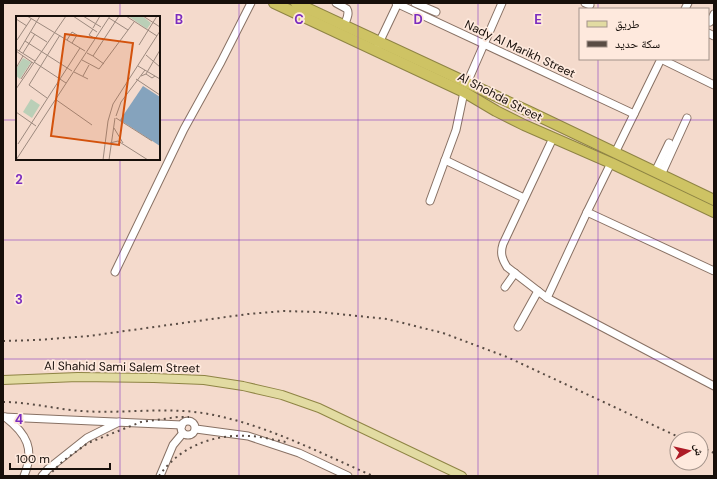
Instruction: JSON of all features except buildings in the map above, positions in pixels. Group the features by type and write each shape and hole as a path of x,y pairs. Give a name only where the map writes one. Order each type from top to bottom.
{"highway":[{"name":"Al Shohda Street","path":"274,3 378,46 465,87 503,99 714,200"},
{"name":"Al Shohda Street","path":"296,3 344,26 378,46"},
{"name":"Al Shohda Street","path":"465,87 496,111 714,212"},
{"path":"496,111 501,106 503,99"},
{"path":"524,125 525,118 530,112"},
{"path":"662,175 672,187 665,189"},
{"path":"695,203 692,195 698,192"}],"main road":[{"name":"Al Shahid Sami Salem Street","path":"3,380 78,377 154,378 204,380 243,386 282,395 319,408 462,476"}],"street":[{"path":"115,272 184,129 221,62 251,3"},
{"path":"336,3 348,10 344,26"},
{"path":"378,46 397,3"},
{"name":"Nady Al Marikh Street","path":"397,3 634,114"},
{"path":"416,3 436,12"},
{"path":"430,201 459,122 465,87 502,3"},
{"path":"711,22 714,14"},
{"path":"616,153 661,60"},
{"path":"663,60 714,85"},
{"path":"662,175 687,118"},
{"path":"553,138 501,250 504,262 515,273 547,298 714,386"},
{"path":"662,175 669,143"},
{"path":"446,160 524,198"},
{"path":"547,298 611,163"},
{"path":"588,212 714,271"},
{"path":"505,287 515,273"},
{"path":"518,327 538,292"},
{"path":"4,417 96,422 121,421 182,424 189,421 194,423 196,429"},
{"path":"4,417 17,426 26,439 30,458 24,476"},
{"path":"42,476 48,469 87,438 121,421"},
{"path":"182,424 181,430 188,436 195,432 196,429"},
{"path":"196,429 248,436 299,453 348,476"},
{"path":"160,476 173,445 183,433"}],"railway":[{"path":"3,341 89,336 248,314 284,311 319,312 387,319 443,333 507,357 669,432"},
{"path":"3,402 96,412 188,411 203,413 269,431 373,476"},
{"path":"48,476 63,461 88,443 141,422 189,417"},
{"path":"159,476 176,457 198,444 209,440 222,437 247,436 262,437 286,442"},
{"path":"709,451 714,453"}]}
